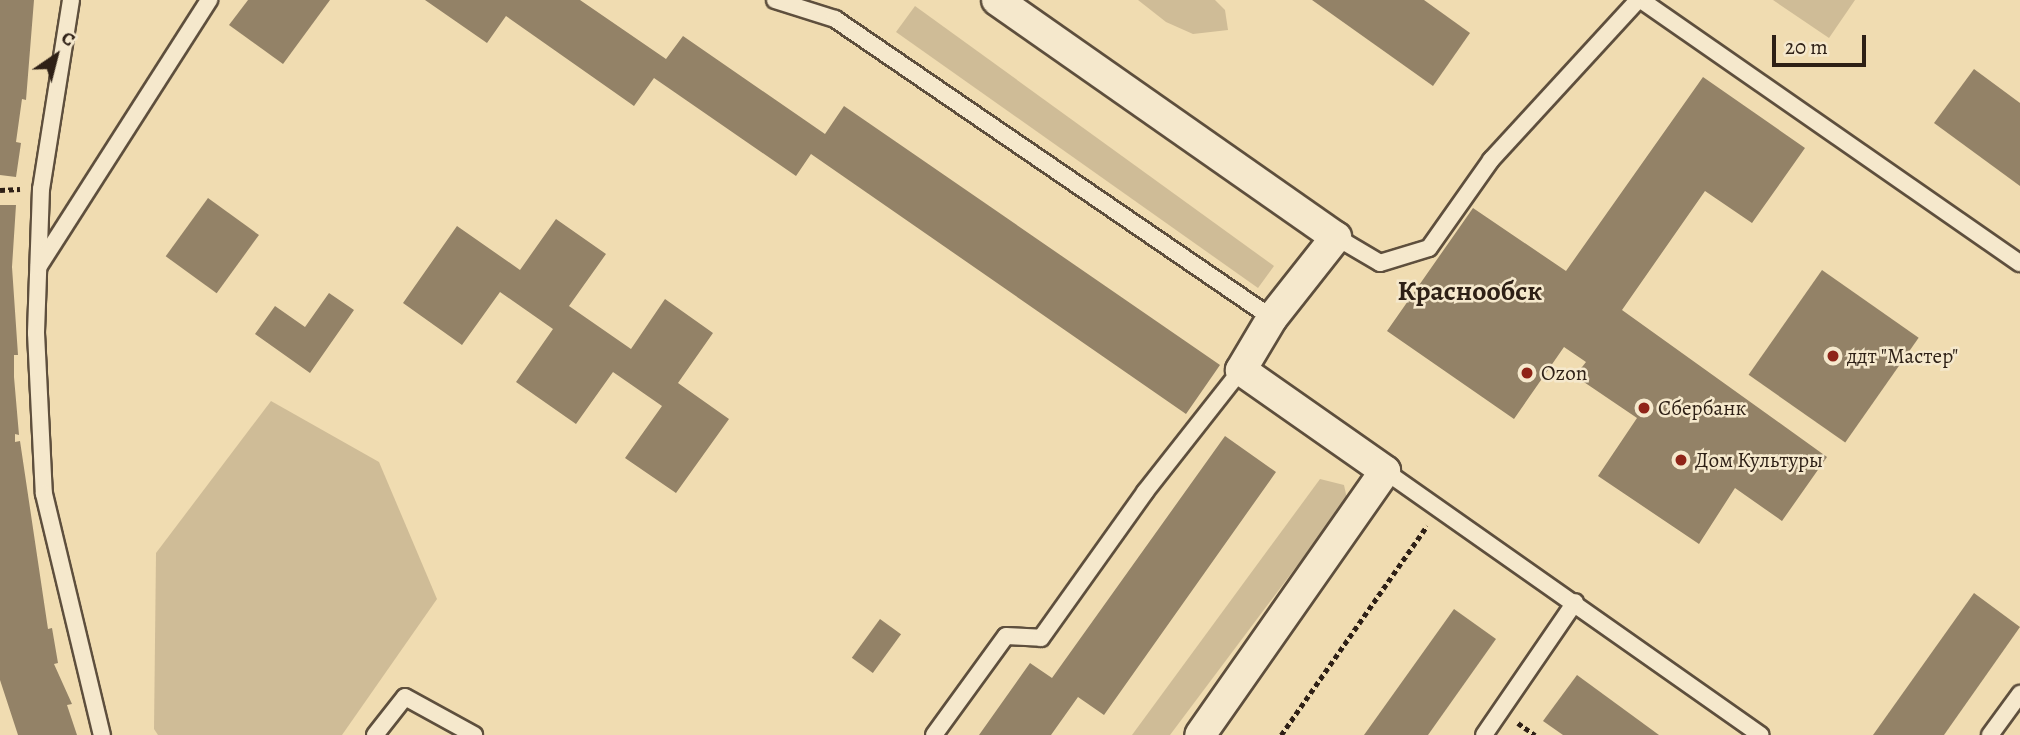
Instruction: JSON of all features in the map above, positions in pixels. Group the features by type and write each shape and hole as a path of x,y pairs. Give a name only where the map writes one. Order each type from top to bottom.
{"street":[{"path":"998,0 1336,237 1272,318 1241,370 1384,471 1200,735"}],"lane":[{"path":"71,0 41,189 36,333 44,495 102,735"},
{"path":"38,266 209,0"},
{"path":"775,0 835,19 1272,318"},
{"path":"1336,237 1380,263 1429,248 1491,160 1639,0 2020,263"},
{"path":"934,735 1006,636 1041,638 1145,492 1241,370"},
{"path":"1384,471 1441,506 1760,735"},
{"path":"1484,735 1575,602"},
{"path":"1990,735 2020,694"},
{"path":"375,735 405,696 474,735"}],"path":[{"path":"1281,735 1441,506"}],"shaded area":[{"path":"1138,0 1215,0 1225,10 1228,30 1193,34 1166,22"},
{"path":"1773,0 1855,0 1829,38"},
{"path":"915,6 1274,266 1258,288 896,32"},
{"path":"271,401 379,462 437,599 342,735 158,735 154,729 156,553"},
{"path":"1320,479 1344,485 1347,499 1170,735 1132,735"}],"building":[{"path":"0,0 34,0 26,100 22,99 16,142 21,143 16,177 0,175"},
{"path":"248,0 330,0 283,64 229,25"},
{"path":"425,0 580,0 666,59 683,36 825,134 844,106 1220,365 1186,414 811,154 796,176 654,78 634,106 506,16 487,43"},
{"path":"1312,0 1424,0 1470,33 1433,86"},
{"path":"1974,69 2020,103 2020,186 1934,123"},
{"path":"1703,77 1805,148 1752,223 1705,191 1622,310 1827,457 1782,521 1735,488 1699,544 1598,476 1637,418 1575,376 1586,362 1564,347 1514,419 1387,331 1473,208 1566,271"},
{"path":"208,198 259,235 217,293 166,256"},
{"path":"0,205 16,205 12,267 18,355 14,355 14,377 19,435 15,434 15,442 20,441 48,629 52,628 58,663 54,664 72,704 67,705 77,735 18,735 0,680"},
{"path":"556,219 606,254 569,306 631,349 665,299 713,333 678,383 729,419 676,493 625,458 662,406 613,372 576,424 516,382 553,329 500,292 462,345 403,303 457,226 520,270"},
{"name":"ддт \"Мастер\"","path":"1822,270 1919,338 1845,443 1749,375"},
{"path":"329,293 354,310 310,373 255,334 275,306 305,327"},
{"path":"1225,436 1276,472 1104,715 1078,697 1051,735 979,735 1030,663 1052,678"},
{"path":"1974,593 2020,627 1944,735 1873,735"},
{"path":"1454,609 1496,639 1428,735 1364,735"},
{"path":"880,619 901,634 873,673 852,658"},
{"path":"1577,675 1659,735 1563,735 1543,721"}],"place":[{"name":"ддт \"Мастер\"","path":"1833,356"},
{"name":"Ozon","path":"1527,373"},
{"name":"Сбербанк","path":"1644,408"},
{"name":"Дом Культуры","path":"1681,460"}],"district":[{"name":"Краснообск","path":"1470,291"}]}
